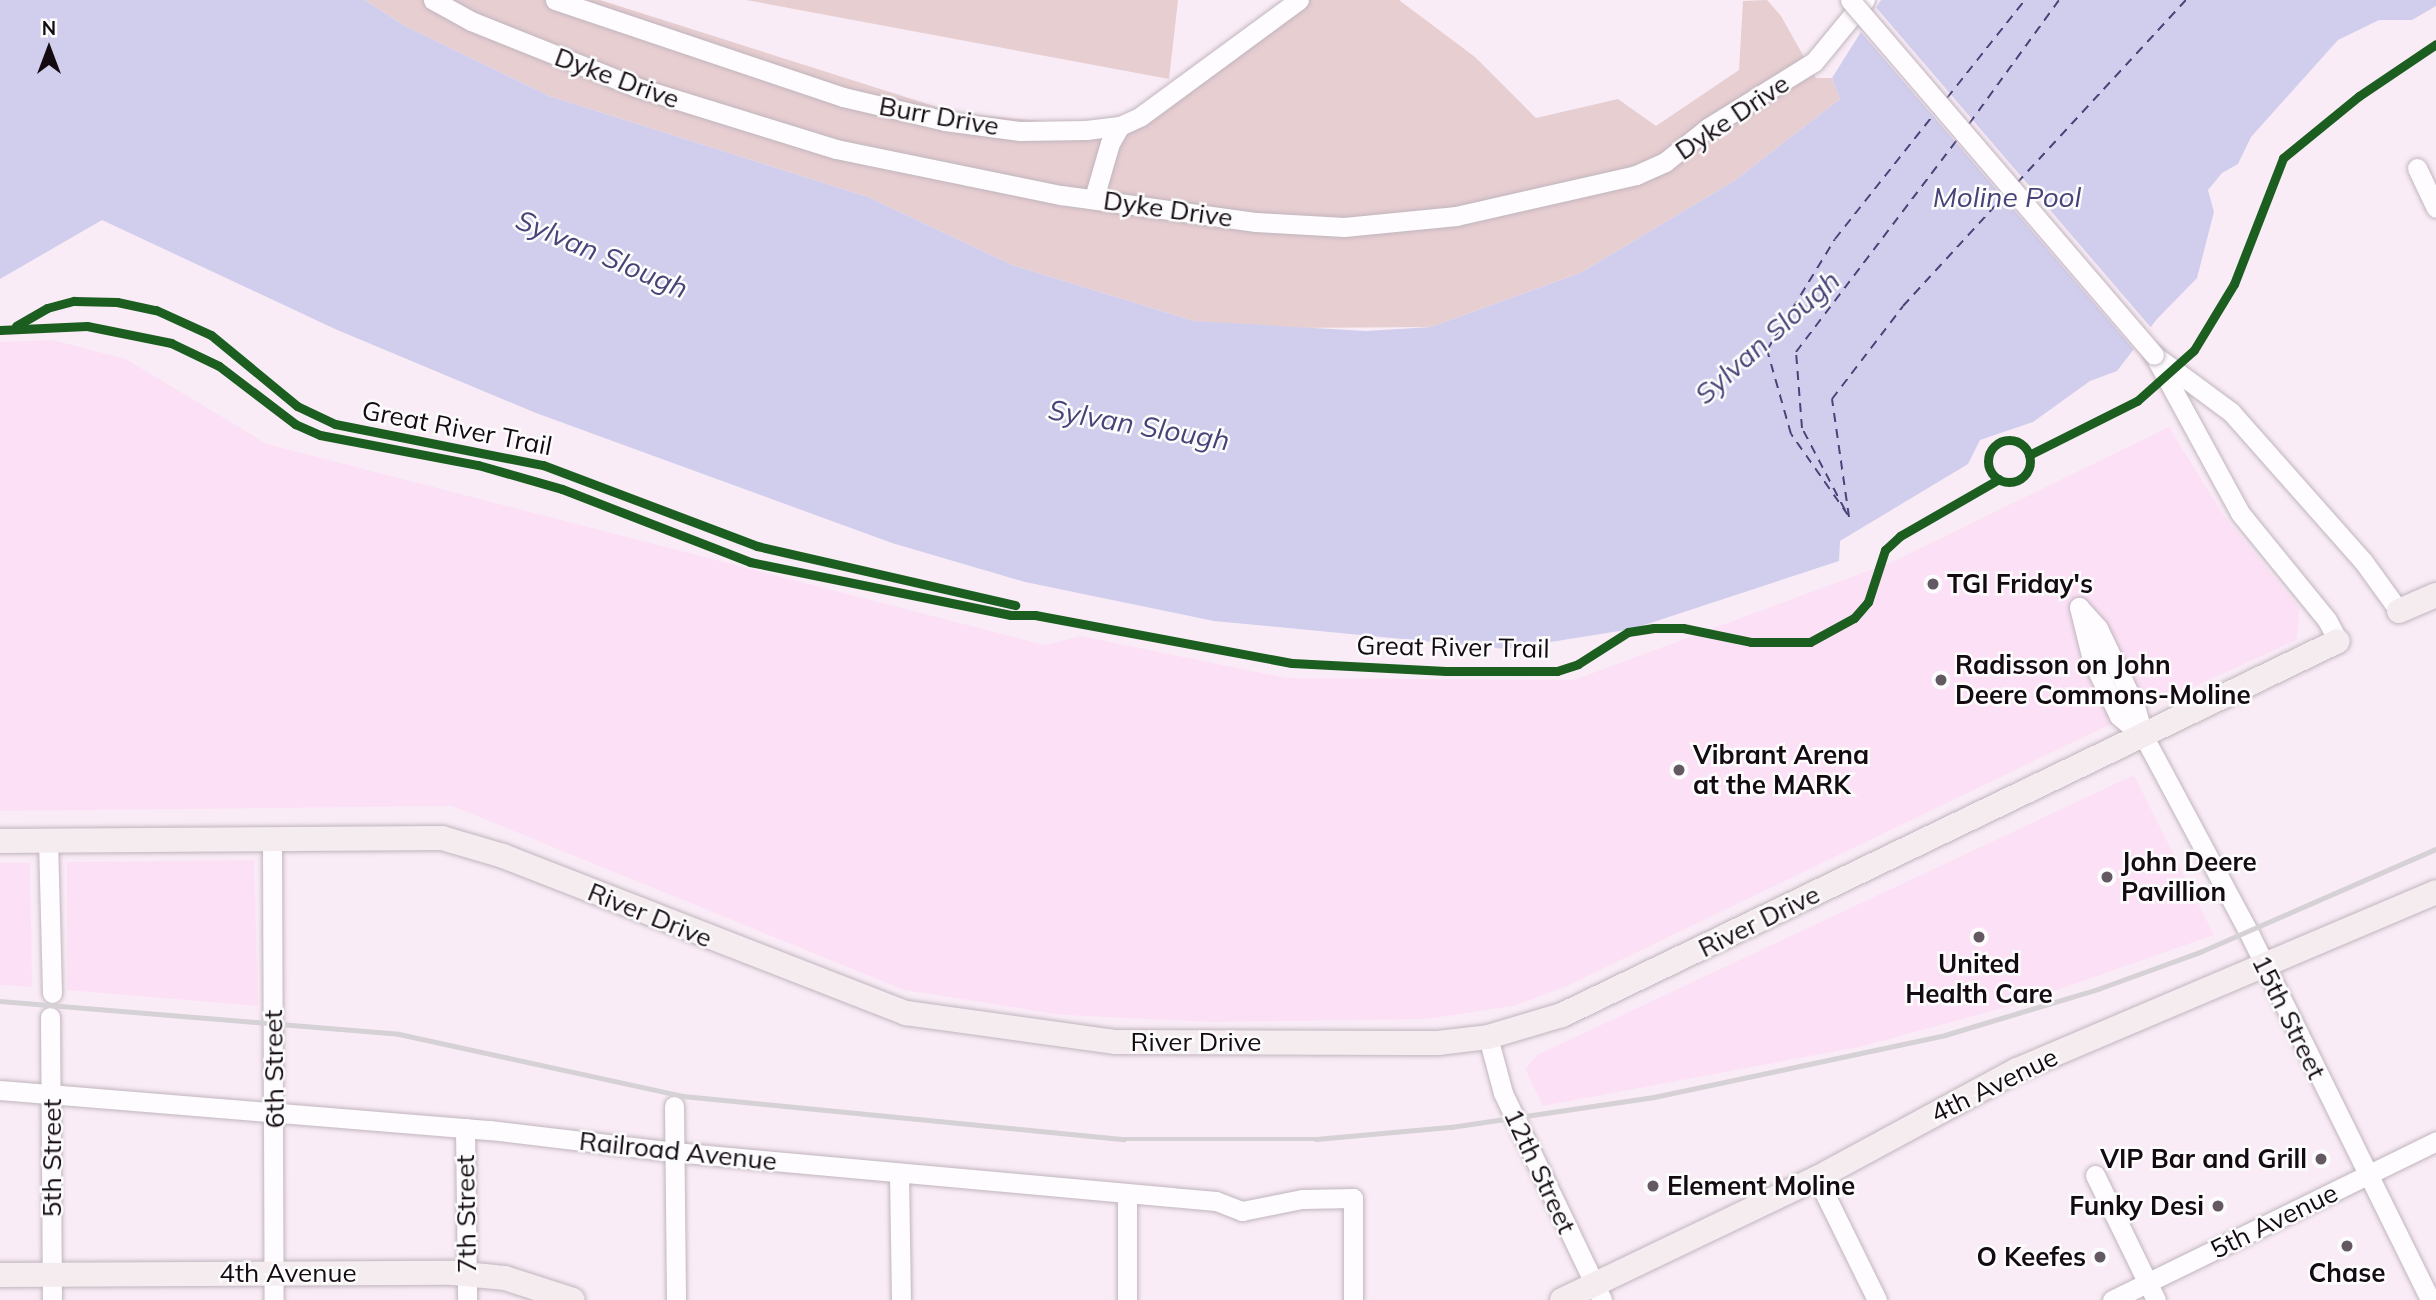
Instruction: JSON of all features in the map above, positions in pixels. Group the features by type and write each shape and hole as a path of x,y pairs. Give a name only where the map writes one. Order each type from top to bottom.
{"main road":[{"path":"2399,611 2436,595"},
{"name":"River Drive","path":"0,841 413,836 474,846 863,999 967,1024 1116,1042 1438,1043 1488,1037 1563,1015 2144,737 2338,641"},
{"name":"4th Avenue","path":"1562,1300 1599,1293 2017,1070 2265,968 2436,892"},
{"name":"4th Avenue","path":"0,1275 467,1273 529,1284 573,1300"}],"street":[{"name":"Dyke Drive","path":"433,0 471,21 572,63 712,112 894,163 1094,198 1256,222 1380,227 1534,200 1636,175 1665,162 1709,127 1814,62 1865,0"},
{"name":"Burr Drive","path":"555,0 843,97 945,121 1020,131 1120,126 1169,99 1299,0"},
{"path":"1850,0 2154,355 2224,405 2363,561 2399,611"},
{"path":"1094,198 1110,143 1120,126"},
{"path":"2417,168 2436,208"},
{"path":"2154,355 2177,405 2237,506 2327,620 2338,641"},
{"name":"15th Street","path":"2144,737 2119,716 2092,660 2079,607 2098,628 2135,706 2144,737 2265,968 2430,1300"},
{"name":"6th Street","path":"272,839 274,1300"},
{"path":"48,840 52,993"},
{"name":"5th Street","path":"50,1017 52,1300"},
{"name":"12th Street","path":"1488,1037 1503,1093 1599,1293"},
{"name":"Railroad Avenue","path":"0,1090 465,1128 674,1152 1216,1202 1242,1211 1302,1199 1353,1198 1353,1300"},
{"path":"674,1106 676,1300"},
{"name":"7th Street","path":"465,1128 467,1300"},
{"name":"5th Avenue","path":"2112,1300 2152,1292 2436,1141"},
{"path":"899,1174 901,1300"},
{"path":"2095,1175 2152,1292"},
{"path":"1817,1178 1877,1300"},
{"path":"1126,1195 1127,1300"}],"shaded area":[{"path":"365,0 600,0 956,113 1127,129 1307,0 1399,0 1475,57 1536,118 1618,99 1656,126 1739,70 1743,1 1767,0 1781,16 1816,78 1832,78 1840,99 1734,181 1580,273 1431,327 1282,328 1194,321 1012,265 868,197 549,96 405,26"},
{"path":"746,0 1178,0 1169,79"},
{"path":"53,340 126,359 267,444 1045,645 1080,636 1287,678 1574,680 1892,562 2169,427 2224,516 2299,608 2297,640 2092,733 1567,986 1513,1006 1426,1019 1212,1022 1062,1015 904,990 452,806 0,811 0,342"},
{"path":"2134,775 2214,935 2014,1005 1859,1047 1543,1106 1525,1069 1537,1055"},
{"path":"254,860 258,1006 67,990 67,862"},
{"path":"0,863 30,863 32,987 0,985"}],"water":[{"name":"Moline Pool","path":"0,0 365,0 405,26 549,96 868,197 1012,265 1194,321 1366,331 1431,327 1580,273 1734,181 1840,99 1832,78 1881,0 2436,0 2436,6 2412,20 2379,20 2338,40 2251,137 2238,164 2222,173 2208,190 2214,212 2197,278 2157,319 2117,371 2090,381 2033,422 1980,440 1968,464 1840,541 1839,561 1632,629 1506,649 1214,621 1025,582 892,543 536,413 335,329 102,220 0,279"}],"pier":[{"path":"1874,5 2153,330 2136,352 1860,31"}],"ferry route":[{"path":"1947,98 2025,0"},
{"path":"1969,124 2059,0"},
{"path":"2017,183 2186,0"},
{"path":"1848,515 1791,434 1767,350 1835,239 1935,113"},
{"path":"1845,510 1802,428 1796,352 1957,140"},
{"path":"1849,517 1832,399 1903,306 2006,194"}],"railway":[{"path":"0,1001 399,1034 683,1096 1124,1139 1316,1139 1451,1127 1654,1097 1945,1035 2098,989 2200,952 2436,849"}],"cycle path":[{"path":"2029,455 2137,401 2194,350 2234,284 2283,158 2359,96 2436,44"},
{"name":"Great River Trail","path":"16,326 47,308 74,301 117,302 156,310 211,335 297,406 335,424 543,465 757,546 1015,605"},
{"name":"Great River Trail","path":"0,330 87,326 171,343 219,366 295,424 320,435 478,465 562,489 750,562 1011,615 1035,615 1292,663 1446,671 1557,671 1578,664 1628,632 1654,628 1683,628 1751,642 1810,642 1854,618 1868,602 1885,550 1900,536 1999,479"},
{"path":"2009,440 2024,446 2030,461 2024,476 2009,482 1994,476 1988,461 1994,446 2009,440"}],"place":[{"name":"TGI Friday's","path":"1933,584"},
{"name":"Radisson on John Deere Commons-Moline","path":"1941,680"},
{"name":"Vibrant Arena at the MARK","path":"1679,770"},
{"name":"John Deere Pavillion","path":"2107,877"},
{"name":"United Health Care","path":"1979,937"},
{"name":"VIP Bar and Grill","path":"2321,1159"},
{"name":"Element Moline","path":"1653,1186"},
{"name":"Funky Desi","path":"2218,1206"},
{"name":"Chase","path":"2347,1246"},
{"name":"O Keefes","path":"2100,1257"}],"water label":[{"name":"Sylvan Slough","path":"602,254"},
{"name":"Sylvan Slough","path":"1767,337"},
{"name":"Sylvan Slough","path":"1139,425"}]}
